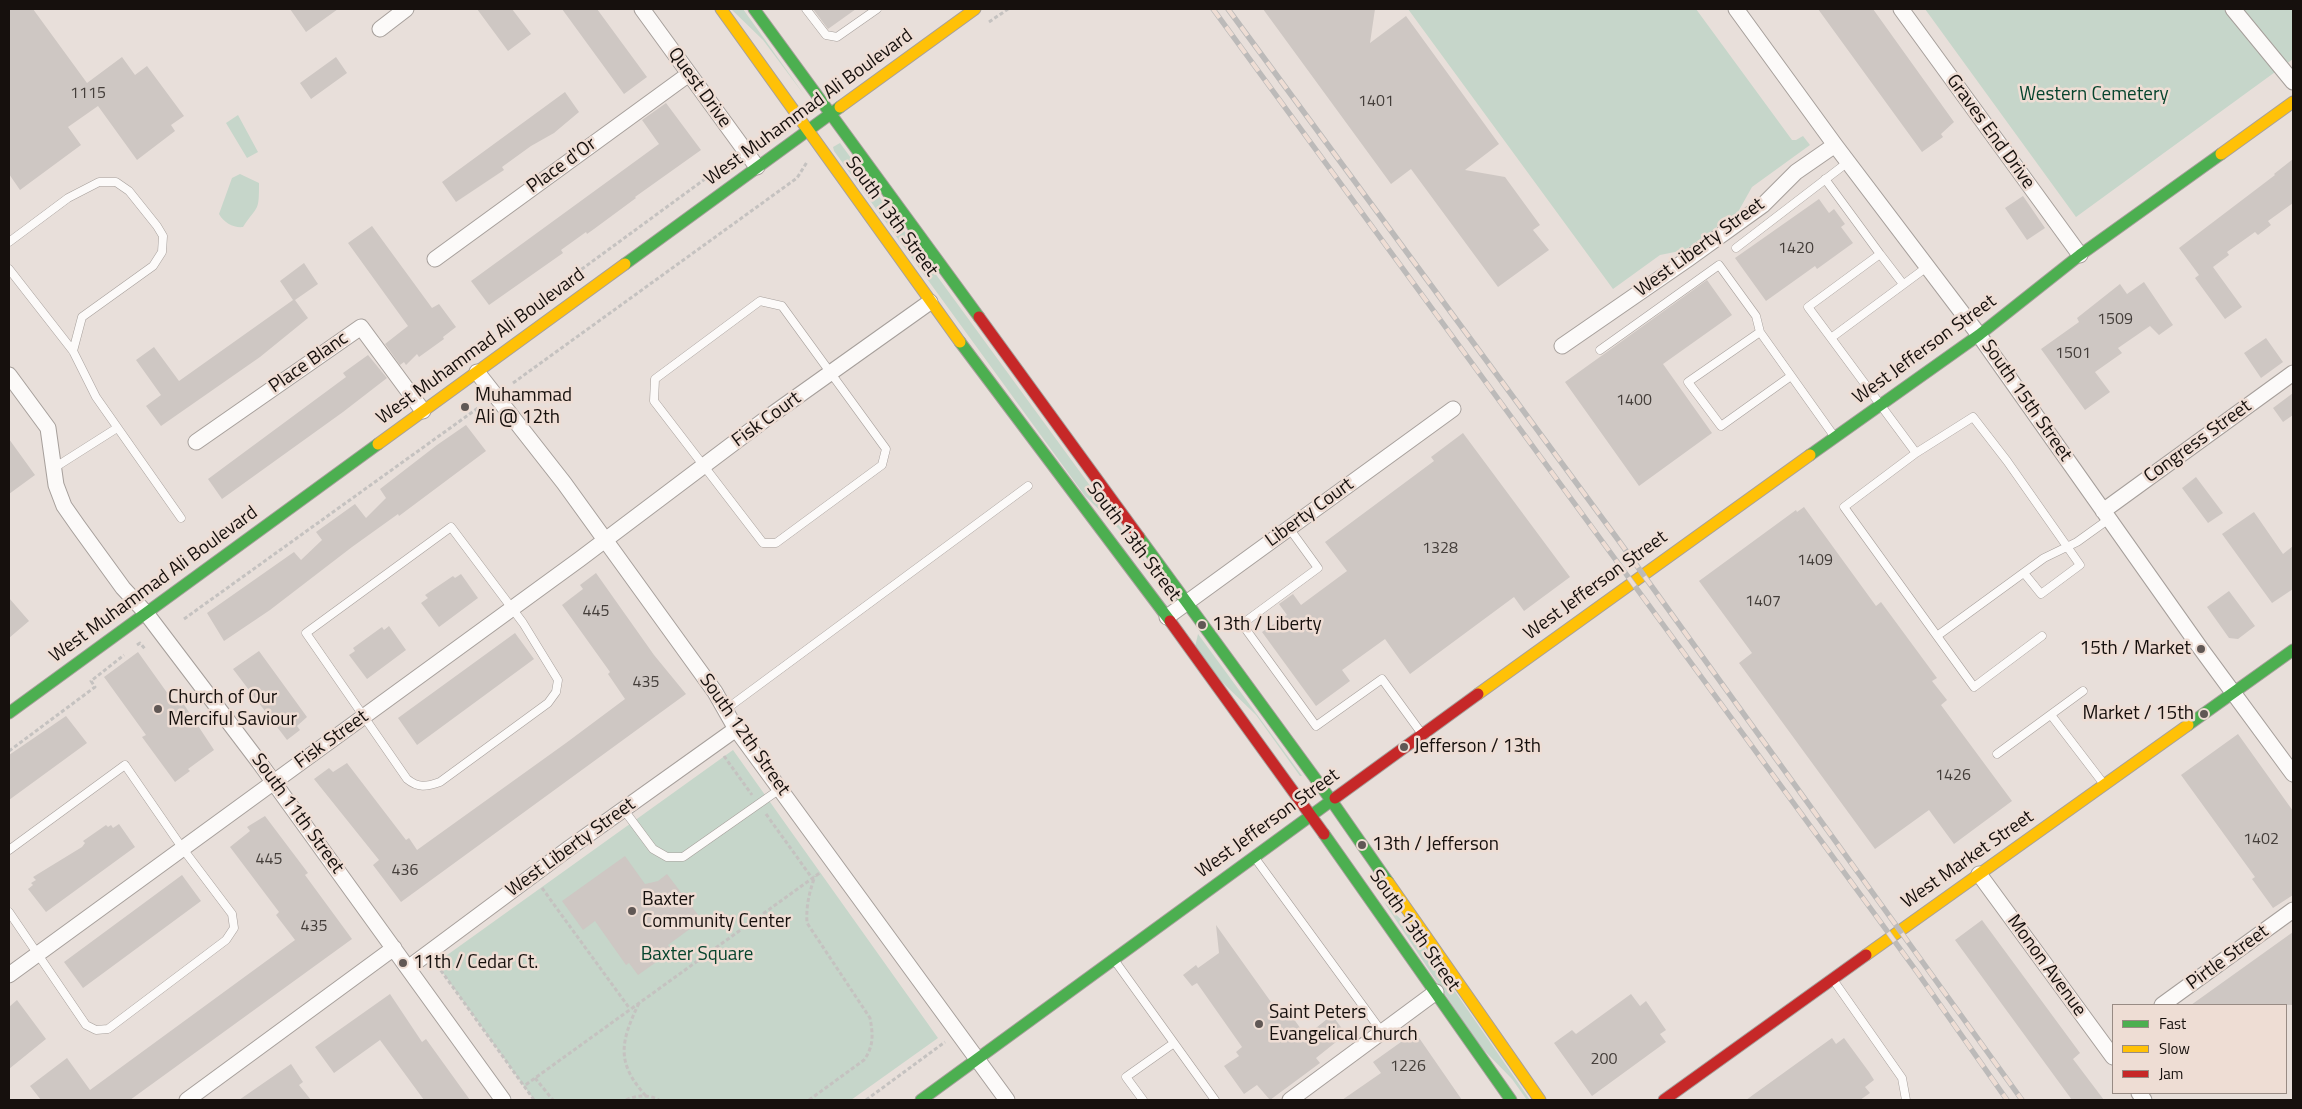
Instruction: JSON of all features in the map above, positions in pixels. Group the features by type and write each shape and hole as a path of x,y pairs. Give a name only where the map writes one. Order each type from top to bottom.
{"street":[{"path":"380,30 406,9"},
{"name":"Quest Drive","path":"642,9 757,168"},
{"name":"South 13th Street","path":"721,9 930,302 1167,617 1311,815 1511,1100"},
{"name":"South 13th Street","path":"754,9 1331,800 1540,1100"},
{"name":"West Muhammad Ali Boulevard","path":"9,713 975,9"},
{"name":"South 15th Street","path":"1736,9 1835,145 1979,335 2293,774"},
{"name":"Graves End Drive","path":"1901,9 2080,255"},
{"path":"2233,9 2293,82"},
{"name":"Place d'Or","path":"435,259 689,74"},
{"name":"West Jefferson Street","path":"920,1100 1422,734 1979,335 2080,255 2293,102"},
{"name":"West Liberty Street","path":"1562,346 1688,259 1763,204 1796,172 1835,145"},
{"name":"Fisk Court","path":"604,539 930,302"},
{"name":"Place Blanc","path":"196,442 360,326 423,411"},
{"name":"South 12th Street","path":"477,372 604,539 715,692 736,729 1007,1100"},
{"name":"Congress Street","path":"2106,515 2293,373"},
{"name":"South 11th Street","path":"9,375 48,428 56,485 64,506 123,588 146,612 274,783 504,1100"},
{"name":"Liberty Court","path":"1167,617 1453,409"},
{"name":"Fisk Street","path":"9,975 512,609 604,539"},
{"name":"West Market Street","path":"1664,1100 2293,650"},
{"name":"West Liberty Street","path":"408,968 736,729"},
{"name":"Monon Avenue","path":"1979,874 2111,1048"},
{"name":"Pirtle Street","path":"2163,1004 2293,910"},
{"path":"186,1100 394,948"},
{"path":"1290,1100 1436,992"}],"lane":[{"path":"806,9 826,35 837,37 878,9"},
{"path":"1736,248 1848,162"},
{"path":"1825,180 1903,284"},
{"path":"9,242 68,198 99,182 116,182 129,191 163,236 162,252 153,266 82,317 73,351"},
{"path":"1880,254 1808,307 1916,453"},
{"path":"1600,350 1720,265 1756,316 1760,332 1835,437"},
{"path":"1831,338 1927,266"},
{"path":"9,269 73,351 88,383 117,428 181,518"},
{"path":"760,301 782,306 830,374 886,449 882,465 784,538 776,543 764,543 654,401 655,379 760,301"},
{"path":"1760,332 1688,382 1721,426 1791,376"},
{"path":"2024,573 2041,594 2080,565 2007,461 1973,418 1916,453 1844,507 1974,687 2042,636"},
{"path":"54,468 117,428"},
{"path":"725,710 1028,486"},
{"path":"1937,636 2044,558 2067,547 2106,515"},
{"path":"451,527 551,664 558,680 556,692 548,703 493,744 440,782 426,787 414,784 407,779 364,717 306,632 451,527"},
{"path":"1289,528 1318,568 1242,624 1316,726 1382,679 1422,734"},
{"path":"1997,754 2083,691"},
{"path":"2050,715 2104,785"},
{"path":"9,850 125,765 183,849 232,914 234,928 226,940 108,1029 96,1030 86,1025 9,912"},
{"path":"624,810 653,849 667,857 683,857 780,789"},
{"path":"1254,856 1382,1032"},
{"path":"1113,959 1215,1100"},
{"path":"1833,979 1902,1078 1906,1100"},
{"path":"1143,1100 1126,1077 1174,1043"}],"path":[{"path":"569,279 744,150"},
{"path":"513,383 797,178 808,160"},
{"path":"445,368 489,337"},
{"path":"184,619 478,408"},
{"path":"133,648 140,643 145,649"},
{"path":"9,751 94,687 91,681 126,654"},
{"path":"524,1086 823,870"},
{"path":"809,1100 864,1060 871,1051 873,1032 870,1018 807,923 806,908 808,894 815,876"},
{"path":"541,888 630,1009"},
{"path":"436,964 534,1100"},
{"path":"639,1003 626,1030 624,1054 632,1076 646,1096"},
{"path":"866,1100 946,1042 940,1034"},
{"path":"535,1078 554,1100"},
{"path":"626,1100 637,1096 646,1096 659,1100"}],"green space":[{"path":"731,9 743,9 805,96 763,40"},
{"path":"1408,9 1696,9 1792,140 1803,136 1810,145 1752,187 1738,212 1685,250 1660,255 1613,289"},
{"name":"Western Cemetery","path":"1925,9 2293,9 2293,59 2076,217"},
{"path":"238,115 258,152 247,158 226,123"},
{"path":"840,143 1164,587 1119,529 1085,496 834,151 833,147"},
{"path":"240,174 259,183 257,208 243,227 233,226 226,222 219,214 232,178"},
{"path":"1198,634 1302,776 1300,776 1256,715 1222,682 1195,647"},
{"name":"Baxter Square","path":"733,750 938,1038 851,1100 534,1100 436,963"},
{"path":"1384,902 1416,935 1530,1100 1527,1100 1512,1079 1478,1044"}],"building":[{"path":"9,9 33,9 87,83 122,57 135,75 147,66 184,116 171,125 175,131 137,160 98,106 68,127 81,145 20,190 9,174"},
{"path":"290,9 338,9 306,32"},
{"path":"477,9 512,9 531,34 508,51"},
{"path":"562,9 597,9 647,77 624,94"},
{"path":"813,9 856,9 828,29"},
{"path":"1263,9 1375,9 1370,43 1406,16 1499,144 1465,170 1505,177 1540,225 1533,230 1549,250 1498,287 1411,169 1391,184"},
{"path":"1818,9 1873,9 1954,122 1941,134 1943,137 1922,152"},
{"path":"336,57 347,73 311,99 300,83"},
{"path":"565,92 579,112 554,133 531,146 502,167 504,170 456,202 442,182"},
{"path":"666,103 701,150 587,234 586,232 561,250 563,253 489,305 471,281 659,144 642,120"},
{"path":"2293,159 2293,203 2268,221 2271,225 2258,235 2255,232 2227,252 2229,255 2213,267 2242,307 2225,319 2195,278 2199,275 2179,248 2275,175"},
{"path":"2023,196 2045,228 2027,240 2005,208"},
{"path":"1819,199 1829,213 1834,209 1845,224 1841,227 1853,243 1817,269 1815,266 1766,301 1735,258"},
{"path":"372,226 432,308 439,304 456,327 443,337 444,339 419,357 417,354 406,365 404,362 400,365 385,344 408,326 348,243"},
{"path":"304,263 318,284 295,300 308,318 260,357 161,426 146,406 161,395 136,360 154,347 179,381 293,300 280,281"},
{"path":"1707,280 1732,315 1663,364 1712,433 1639,486 1565,382"},
{"path":"2144,282 2173,325 2159,335 2150,326 2118,348 2122,353 2095,372 2110,392 2085,410 2041,349 2079,322 2077,318 2120,284 2127,294"},
{"path":"2266,338 2283,362 2261,378 2244,353"},
{"path":"368,355 387,378 222,499 208,479 346,377 343,373"},
{"path":"2293,393 2293,415 2283,422 2273,408"},
{"path":"466,425 486,451 399,516 398,514 352,547 270,610 224,641 207,613 294,552 301,560 322,540 316,532 355,504 366,518 386,498 380,489"},
{"path":"1463,433 1570,577 1524,611 1514,597 1410,674 1385,639 1342,670 1350,681 1316,706 1262,632 1287,615 1279,604 1293,594 1301,605 1347,571 1325,542 1434,461 1431,457"},
{"path":"9,439 35,475 9,494"},
{"path":"2196,477 2223,513 2208,523 2182,488"},
{"path":"1804,507 1876,606 1881,602 1937,678 1932,681 1947,700 1941,705 2012,801 1954,844 1929,810 1875,849 1739,663 1752,653 1699,581 1796,510 1797,512"},
{"path":"2254,512 2283,554 2293,546 2293,589 2272,603 2222,534"},
{"path":"596,573 654,655 686,694 401,902 373,865 379,860 314,779 329,768 333,772 347,763 406,840 409,838 417,850 566,743 625,699 608,674 610,672 562,605 583,589 580,585"},
{"path":"461,574 478,598 439,627 421,603 428,598 425,595 453,576 455,578"},
{"path":"2229,591 2255,626 2238,639 2229,638 2207,607"},
{"path":"9,598 29,621 9,638"},
{"path":"389,626 406,650 367,679 349,655 355,651 353,648 382,627 384,630"},
{"path":"515,633 534,659 417,745 398,718"},
{"path":"259,651 307,717 297,726 300,730 287,740 233,669"},
{"name":"Church of Our Merciful Saviour","path":"138,652 173,701 179,697 214,750 188,769 190,771 175,782 142,737 146,735 104,677"},
{"path":"66,716 87,743 9,800 9,755"},
{"path":"2238,734 2293,811 2293,895 2273,908 2252,879 2255,877 2181,775"},
{"path":"265,816 308,873 305,875 352,939 130,1100 41,1100 30,1086 67,1058 90,1090 295,940 276,915 279,912 230,847 250,831 247,827"},
{"path":"119,824 135,847 46,912 28,889 33,885 31,883 36,880 33,877 82,847 85,843 83,841 106,825 108,827 111,825 113,828"},
{"name":"Baxter Community Center","path":"625,856 645,884 658,881 667,874 702,920 668,945 672,951 638,975 629,963 626,965 595,921 583,930 562,901"},
{"path":"182,875 201,901 83,988 64,962"},
{"path":"1982,920 2080,1053 2073,1059 2104,1100 2072,1100 1955,940"},
{"name":"Saint Peters Evangelical Church","path":"1216,925 1281,1016 1288,1011 1306,1036 1332,1015 1346,1034 1316,1058 1320,1063 1270,1100 1257,1085 1244,1094 1224,1066 1239,1056 1236,1052 1242,1047 1197,983 1192,986 1183,975 1196,965 1198,968 1219,953"},
{"path":"2293,932 2293,1005 2192,1004"},
{"path":"390,994 422,1042 426,1039 470,1100 424,1100 380,1040 334,1073 315,1047"},
{"path":"1631,994 1640,1006 1646,1001 1666,1030 1660,1034 1666,1042 1592,1096 1554,1043 1572,1030 1576,1034"},
{"path":"17,1000 46,1039 9,1069 9,1007"},
{"path":"1415,1032 1462,1100 1342,1100 1381,1073 1373,1062"},
{"path":"1832,1038 1836,1044 1844,1038 1869,1072 1874,1080 1865,1087 1870,1093 1860,1100 1746,1100"},
{"path":"291,1064 303,1082 299,1085 311,1100 239,1100"}],"railway":[{"path":"1213,9 1917,972 2007,1100"},
{"path":"1228,9 1619,541 2022,1100"}],"traffic: fast":[{"path":"754,9 979,317"},
{"path":"625,264 840,107"},
{"path":"1810,455 1979,335 2080,255 2221,154"},
{"path":"960,342 1170,621"},
{"path":"9,713 378,444"},
{"path":"1139,537 1331,800 1388,882"},
{"path":"2188,725 2293,650"},
{"path":"921,1100 1335,798"},
{"path":"1324,834 1511,1100"}],"traffic: slow":[{"path":"721,9 960,342"},
{"path":"840,107 975,9"},
{"path":"2221,154 2293,102"},
{"path":"378,444 625,264"},
{"path":"1478,694 1810,455"},
{"path":"1866,955 2188,725"},
{"path":"1388,882 1540,1100"}],"traffic: jam":[{"path":"979,317 1139,537"},
{"path":"1170,621 1324,834"},
{"path":"1335,798 1478,694"},
{"path":"1664,1100 1866,955"}],"place":[{"name":"Muhammad Ali @ 12th","path":"465,407"},
{"name":"13th / Liberty","path":"1202,625"},
{"name":"15th / Market","path":"2201,649"},
{"name":"Church of Our Merciful Saviour","path":"158,709"},
{"name":"Market / 15th","path":"2204,714"},
{"name":"Jefferson / 13th","path":"1404,747"},
{"name":"13th / Jefferson","path":"1362,845"},
{"name":"Baxter Community Center","path":"632,911"},
{"name":"11th / Cedar Ct.","path":"403,963"},
{"name":"Saint Peters Evangelical Church","path":"1259,1024"}]}
